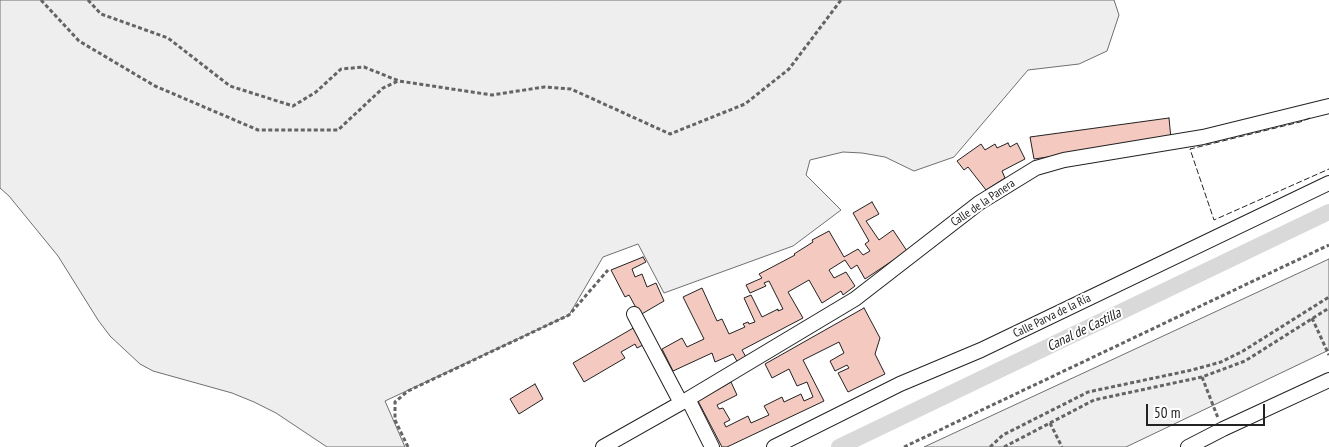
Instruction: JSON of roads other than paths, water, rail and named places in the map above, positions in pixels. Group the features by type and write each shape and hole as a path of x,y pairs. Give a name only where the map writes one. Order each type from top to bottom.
{"street":[{"name":"Calle de la Panera","path":"603,447 855,299 979,203 1036,168 1064,160 1203,137 1329,106"},
{"name":"Calle Parva de la Ría","path":"774,447 900,384 982,350 1329,182"},
{"path":"634,314 712,447"},
{"path":"1188,447 1329,380"}],"waterway":[{"name":"Canal de Castilla","path":"839,447 1329,212"}]}
